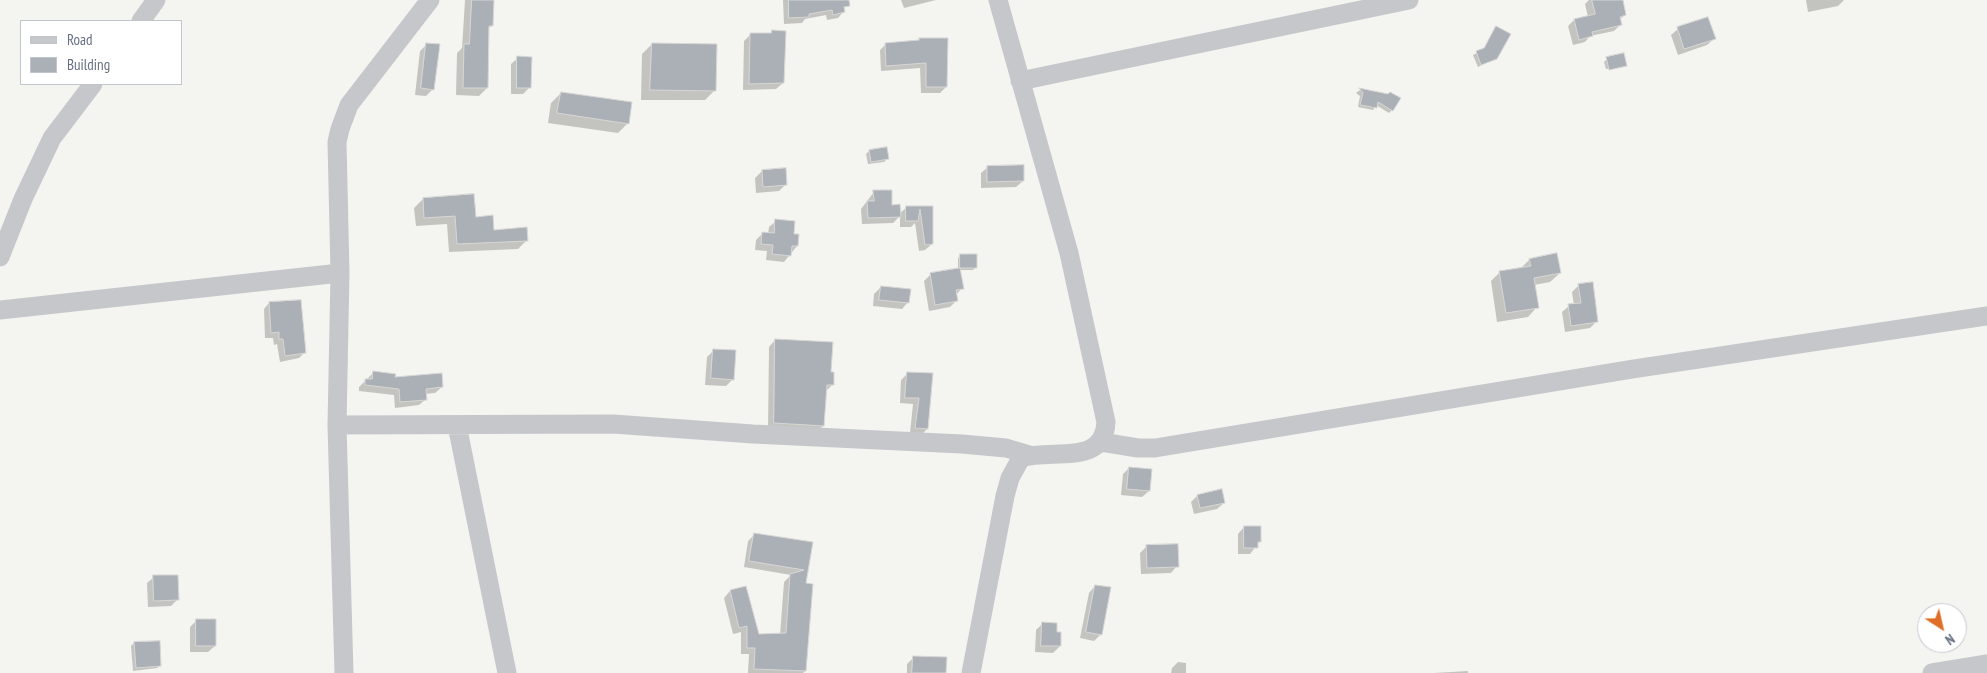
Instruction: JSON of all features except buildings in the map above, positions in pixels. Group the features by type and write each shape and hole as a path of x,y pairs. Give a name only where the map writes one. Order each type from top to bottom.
{"street":[{"path":"142,20 156,0"},
{"path":"344,673 337,425 340,273 337,142 349,105 430,0"},
{"path":"971,673 1005,496 1010,478 1021,458 1030,455 1084,453 1101,442 1106,433 1106,422 1069,253 998,0"},
{"path":"1020,81 1409,0"},
{"path":"0,257 23,199 52,138 93,85"},
{"path":"0,310 340,273"},
{"path":"1101,442 1138,448 1156,448 1614,372 1987,316"},
{"path":"337,425 613,424 753,434 970,445 1006,448 1030,455"},
{"path":"458,426 508,673"},
{"path":"1932,673 1987,664"}]}
